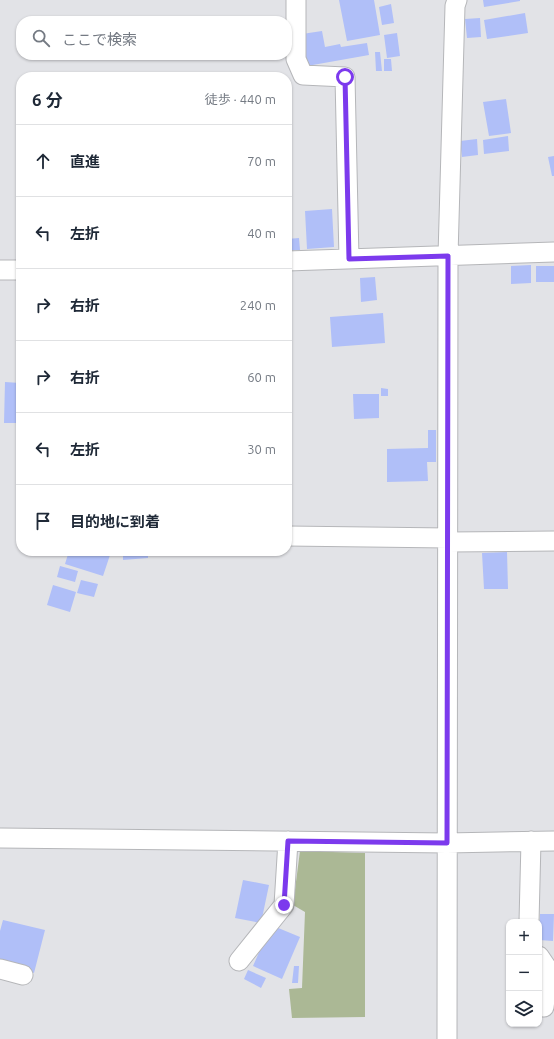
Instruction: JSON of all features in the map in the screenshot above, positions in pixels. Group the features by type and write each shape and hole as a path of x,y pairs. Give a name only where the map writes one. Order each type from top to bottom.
{"street":[{"path":"296,0 296,59 303,75 345,77 349,259"},
{"path":"447,1039 448,256 455,14 457,0"},
{"path":"292,261 554,252"},
{"path":"0,270 16,270"},
{"path":"292,536 554,541"},
{"path":"0,838 447,843 554,841"},
{"path":"239,961 284,905 288,841"},
{"path":"528,919 531,841"},
{"path":"542,960 549,971 544,1007"},
{"path":"0,969 23,975"}],"green space":[{"path":"300,851 365,853 365,1017 292,1018 289,989 302,988 305,912 293,905"}],"building":[{"path":"339,0 374,0 380,35 347,41"},
{"path":"483,0 520,0 520,1 484,7"},
{"path":"391,4 394,23 382,25 379,7"},
{"path":"525,13 528,33 487,39 484,20"},
{"path":"480,18 481,37 467,38 465,19"},
{"path":"322,31 325,47 340,44 341,47 367,43 369,55 307,66 302,34"},
{"path":"397,33 400,56 387,58 384,35"},
{"path":"375,52 380,52 382,71 376,71"},
{"path":"384,59 391,59 392,71 384,71"},
{"path":"506,99 511,133 489,136 483,102"},
{"path":"508,136 509,151 484,154 483,140"},
{"path":"477,139 478,155 462,157 460,141"},
{"path":"554,156 554,176 552,176 548,157"},
{"path":"332,209 334,247 307,249 305,211"},
{"path":"299,238 300,250 292,250 292,239"},
{"path":"531,265 531,283 511,284 511,266"},
{"path":"536,266 554,266 554,282 536,282"},
{"path":"375,277 377,300 361,302 360,278"},
{"path":"383,313 385,343 332,347 330,317"},
{"path":"5,382 16,383 16,423 4,423"},
{"path":"381,388 388,389 388,396 381,396"},
{"path":"353,394 379,394 379,418 354,419"},
{"path":"428,430 436,430 436,462 427,462 428,481 387,482 387,449 428,448"},
{"path":"507,552 508,589 484,589 482,553"},
{"path":"67,556 110,556 103,576 65,564"},
{"path":"123,556 148,556 148,558 123,560"},
{"path":"60,566 78,571 75,582 57,577"},
{"path":"81,580 98,584 94,597 77,593"},
{"path":"53,585 76,592 70,612 47,605"},
{"path":"243,880 269,885 261,923 235,918"},
{"path":"540,914 554,914 553,941 542,940 542,919 540,919"},
{"path":"3,920 45,930 34,973 0,964 0,931"},
{"path":"271,925 300,937 282,979 253,966"},
{"path":"294,966 299,966 298,983 292,983"},
{"path":"248,970 266,978 261,988 244,979"}],"route":[{"path":"284,905 288,841 447,843 448,256 349,259 345,77"}]}
